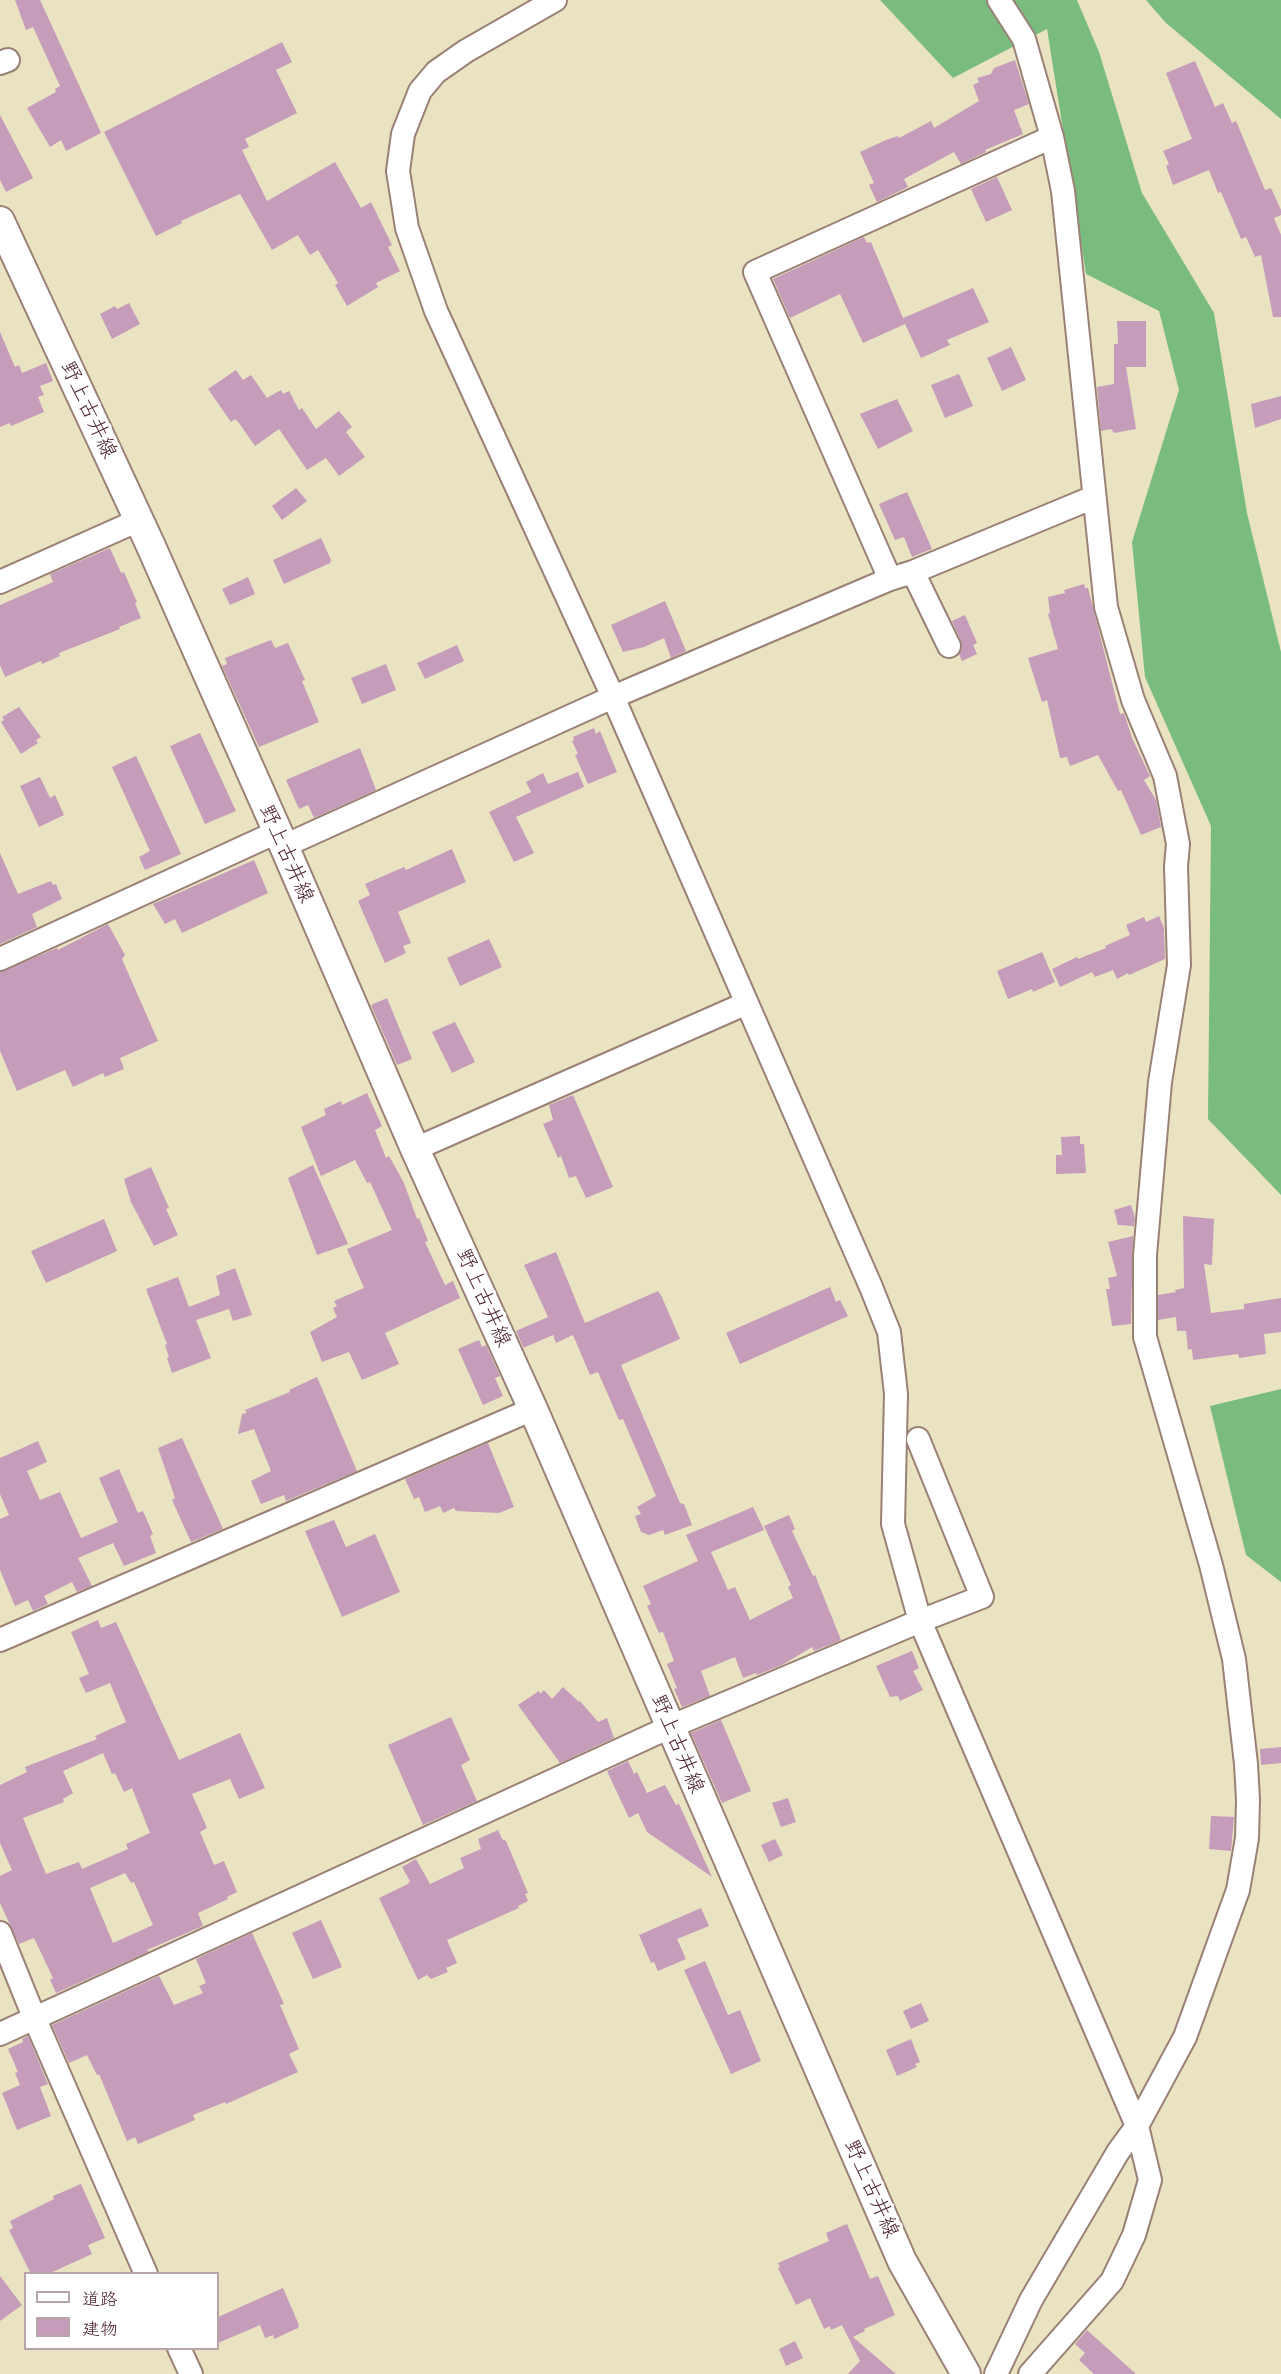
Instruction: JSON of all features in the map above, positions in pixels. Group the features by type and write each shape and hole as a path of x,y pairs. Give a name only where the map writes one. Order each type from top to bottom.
{"main road":[{"name":"野上古井線","path":"0,222 139,520 532,1409 902,2260 966,2374"}],"street":[{"path":"555,0 466,51 436,72 420,91 402,134 398,171 407,228 436,312 613,697 889,1332 896,1394 893,1524 920,1621 1137,2126 1150,2180 1134,2235 1112,2281 1030,2374"},
{"path":"996,2374 1031,2300 1118,2152 1137,2126 1185,2037 1238,1890 1247,1838 1248,1800 1234,1659 1210,1565 1145,1337 1145,1255 1160,1082 1179,965 1176,866 1178,844 1165,776 1133,700 1106,607 1063,191 1052,137 1024,39 999,0"},
{"path":"890,579 755,272 1052,137"},
{"path":"0,959 890,579 913,572 1094,497"},
{"path":"0,582 139,520"},
{"path":"913,572 949,646"},
{"path":"416,1149 747,1003"},
{"path":"0,1640 532,1409"},
{"path":"0,2034 670,1727 982,1597 918,1439"},
{"path":"0,1933 34,2017 145,2272"},
{"path":"179,2350 191,2374"}],"green space":[{"path":"880,0 1077,0 1099,52 1142,193 1214,313 1247,513 1281,652 1281,1195 1208,1119 1211,826 1145,677 1132,542 1179,390 1159,311 1086,274 1047,29 953,78"},
{"path":"1146,0 1281,0 1281,119 1166,23"},
{"path":"1281,1389 1281,1582 1246,1555 1210,1406"}],"building":[{"path":"15,0 40,0 101,133 66,151 61,140 50,147 27,108 56,92 55,89 60,86 33,27 26,30"},
{"path":"282,42 292,62 276,70 297,113 245,139 249,147 242,150 267,201 335,162 361,208 371,202 392,245 388,247 400,271 376,283 378,287 347,306 335,285 338,283 318,250 310,255 298,235 272,250 240,194 181,221 182,223 156,236 104,132"},
{"path":"1015,60 1029,104 1014,110 1023,134 985,150 986,152 961,164 954,152 904,179 908,187 877,202 869,185 874,183 860,152 886,140 898,136 899,138 931,121 934,128 979,101 973,85 979,82 977,78 991,74 994,68"},
{"path":"1195,61 1215,107 1223,103 1232,123 1236,121 1265,190 1271,188 1281,210 1281,215 1274,218 1281,235 1281,317 1273,317 1261,255 1255,257 1246,237 1241,239 1209,170 1173,185 1166,166 1169,164 1163,151 1192,139 1166,73"},
{"path":"0,115 33,178 6,192 0,180"},
{"path":"997,177 1012,210 986,222 971,189"},
{"path":"864,237 867,243 871,242 903,318 973,288 989,322 947,340 950,345 921,358 905,324 863,343 840,294 790,318 773,279"},
{"path":"129,303 140,324 112,339 100,314 115,306 117,309"},
{"path":"1117,321 1146,321 1146,367 1126,367 1136,429 1114,433 1111,429 1101,431 1097,387 1114,384 1114,344 1118,344"},
{"path":"0,332 15,367 19,365 22,373 46,363 53,381 40,386 44,395 38,397 44,412 11,426 10,423 0,427"},
{"path":"1011,347 1026,380 1002,391 987,358"},
{"path":"236,370 243,380 251,375 267,398 281,390 283,394 289,391 299,410 302,408 316,429 339,411 352,427 346,432 365,457 339,476 326,458 307,470 279,429 255,446 235,419 231,422 208,389"},
{"path":"959,374 973,406 945,418 931,385"},
{"path":"1281,396 1281,419 1255,428 1251,404"},
{"path":"897,399 913,431 878,449 860,414"},
{"path":"296,488 307,501 282,520 272,506"},
{"path":"907,492 932,549 912,557 904,537 895,540 879,504"},
{"path":"321,538 331,560 330,563 284,584 273,560"},
{"path":"110,548 121,573 124,572 141,618 119,627 120,629 59,653 60,656 42,664 41,661 5,677 0,665 0,605 53,582 50,574"},
{"path":"248,577 255,594 230,605 222,589"},
{"path":"1084,584 1085,588 1088,588 1120,714 1124,713 1132,738 1150,776 1144,780 1156,800 1161,827 1141,835 1121,790 1118,791 1098,755 1070,766 1067,757 1060,758 1047,700 1042,702 1028,658 1058,649 1048,614 1050,613 1048,597 1065,593 1064,590"},
{"path":"665,601 686,651 671,658 664,638 644,647 623,652 611,625"},
{"path":"965,615 977,643 973,645 977,654 962,661 959,654 962,648 961,641 952,621"},
{"path":"271,640 275,648 288,643 305,680 302,681 319,722 259,747 222,666 227,664 225,658"},
{"path":"457,645 464,661 425,679 417,663"},
{"path":"386,664 396,690 362,704 351,678"},
{"path":"19,707 41,737 36,740 38,743 21,754 1,722 4,720 2,717"},
{"path":"594,728 596,734 600,731 617,772 588,784 575,755 578,754 572,741 573,737"},
{"path":"200,733 236,811 205,824 170,746"},
{"path":"360,748 376,790 314,818 308,805 299,809 286,780"},
{"path":"136,756 181,854 145,870 139,857 150,851 112,767"},
{"path":"578,772 584,787 516,817 534,853 514,862 489,812 531,792 526,782 543,773 548,784"},
{"path":"40,777 50,798 55,795 64,815 39,827 20,786"},
{"path":"452,849 466,882 398,912 411,943 403,946 406,953 385,963 358,901 370,895 365,884 404,867 406,870"},
{"path":"0,853 18,894 51,881 53,885 56,884 62,899 32,914 37,927 0,944"},
{"path":"254,860 268,893 182,933 175,919 165,924 153,904"},
{"path":"1159,916 1164,928 1165,959 1117,979 1113,970 1095,977 1092,972 1060,987 1052,969 1077,957 1078,959 1106,948 1105,946 1130,935 1126,925 1144,917 1146,922"},
{"path":"108,924 125,955 122,959 158,1041 120,1058 124,1069 105,1077 103,1073 73,1087 65,1070 17,1091 0,1051 0,972 57,948 58,950"},
{"path":"489,939 502,967 460,986 447,958"},
{"path":"1042,952 1055,982 1033,992 1032,989 1008,999 997,971"},
{"path":"387,998 412,1059 397,1065 371,1005"},
{"path":"455,1022 475,1062 452,1073 432,1032"},
{"path":"367,1093 382,1126 375,1130 386,1158 389,1156 404,1183 428,1241 425,1242 445,1285 453,1281 460,1298 385,1333 399,1364 362,1380 349,1352 322,1362 310,1332 337,1317 333,1308 337,1306 334,1301 364,1288 347,1249 392,1230 370,1182 367,1183 355,1160 321,1176 301,1127 326,1115 324,1109 341,1101 342,1105"},
{"path":"573,1095 613,1187 586,1198 576,1176 569,1178 561,1156 558,1158 543,1124 553,1120 549,1105"},
{"path":"1080,1136 1080,1144 1084,1144 1086,1173 1056,1174 1056,1155 1062,1155 1061,1137"},
{"path":"313,1165 348,1244 317,1255 288,1178"},
{"path":"151,1167 178,1235 154,1246 131,1202 124,1179"},
{"path":"1131,1205 1135,1218 1134,1226 1118,1225 1114,1210"},
{"path":"1183,1216 1214,1219 1212,1265 1204,1264 1211,1313 1244,1309 1244,1304 1281,1298 1281,1332 1264,1334 1266,1354 1239,1358 1238,1354 1193,1360 1192,1349 1188,1350 1186,1331 1177,1331 1176,1317 1158,1320 1158,1295 1184,1288"},
{"path":"104,1219 117,1251 46,1283 31,1251"},
{"path":"1133,1236 1131,1324 1112,1326 1106,1289 1110,1289 1108,1278 1117,1276 1108,1242"},
{"path":"556,1252 585,1323 658,1291 680,1339 621,1365 680,1503 684,1504 692,1525 665,1535 663,1530 649,1535 641,1532 635,1516 641,1514 637,1507 656,1496 623,1419 619,1420 598,1372 590,1375 573,1335 556,1343 553,1335 524,1348 516,1331 548,1317 524,1265"},
{"path":"235,1268 252,1315 233,1321 229,1309 196,1320 211,1358 172,1373 167,1358 169,1357 165,1345 167,1344 146,1289 178,1277 189,1307 220,1295 216,1276"},
{"path":"830,1287 836,1302 840,1300 848,1316 740,1364 726,1333"},
{"path":"479,1340 482,1347 486,1345 500,1376 495,1378 503,1396 483,1405 458,1349"},
{"path":"317,1377 357,1471 286,1501 284,1495 261,1504 251,1481 271,1471 254,1429 238,1434 242,1414 247,1413 245,1410 290,1392 289,1390"},
{"path":"182,1438 223,1529 191,1542 172,1500 175,1498 158,1448"},
{"path":"38,1441 47,1462 27,1471 40,1500 60,1492 81,1538 118,1522 99,1478 119,1469 138,1513 143,1511 153,1534 150,1536 156,1553 124,1566 113,1543 78,1558 92,1586 77,1592 72,1582 44,1596 48,1604 33,1611 28,1600 15,1606 0,1570 0,1519 9,1515 0,1494 0,1458"},
{"path":"488,1443 514,1507 499,1513 456,1511 454,1508 443,1513 440,1506 425,1512 419,1497 414,1499 405,1479"},
{"path":"753,1507 764,1530 711,1552 728,1590 735,1587 750,1620 793,1598 788,1587 791,1585 764,1526 789,1515 795,1529 792,1531 813,1576 815,1575 841,1640 814,1651 812,1647 782,1665 757,1675 756,1673 743,1678 735,1657 701,1671 710,1696 682,1707 667,1664 674,1661 663,1632 659,1633 647,1606 651,1604 643,1586 698,1561 686,1535"},
{"path":"334,1520 346,1547 375,1534 400,1592 342,1617 305,1531"},
{"path":"98,1620 101,1628 116,1622 179,1760 240,1733 265,1788 239,1799 230,1779 192,1794 207,1828 200,1832 214,1865 224,1861 237,1892 227,1897 228,1899 198,1913 203,1926 56,1993 50,1980 53,1978 34,1938 19,1944 0,1903 0,1876 12,1870 0,1843 0,1785 27,1772 25,1767 97,1739 95,1736 126,1722 110,1683 86,1693 79,1678 89,1674 71,1632","holes":["103,1753 112,1774 115,1773 124,1792 132,1788 150,1833 126,1844 128,1849 82,1869 79,1862 46,1874 23,1818 64,1802 63,1799 73,1793 63,1771","125,1873 131,1883 134,1882 153,1925 113,1943 90,1888"]},
{"path":"912,1651 919,1668 913,1671 923,1690 900,1701 898,1696 890,1697 876,1666"},
{"path":"563,1687 580,1701 598,1722 607,1718 614,1738 560,1763 518,1705 544,1690 552,1699"},
{"path":"451,1717 470,1760 461,1765 477,1801 423,1825 388,1745"},
{"path":"721,1720 751,1791 722,1803 691,1733"},
{"path":"1281,1747 1281,1763 1261,1765 1260,1749"},
{"path":"628,1761 634,1774 637,1772 647,1793 665,1785 676,1805 679,1804 712,1877 647,1832 638,1813 629,1818 607,1771"},
{"path":"788,1798 796,1822 781,1827 772,1803"},
{"path":"1211,1816 1234,1817 1231,1851 1209,1849"},
{"path":"498,1830 502,1839 506,1841 528,1893 525,1894 528,1901 518,1906 519,1908 447,1940 457,1963 446,1968 448,1972 431,1979 427,1975 418,1980 379,1898 408,1884 410,1881 402,1867 416,1859 430,1884 464,1868 460,1858 481,1849 478,1839"},
{"path":"775,1839 783,1855 769,1862 761,1845"},
{"path":"701,1908 709,1926 677,1939 686,1959 658,1971 654,1962 651,1963 639,1935"},
{"path":"321,1920 342,1967 313,1979 292,1933"},
{"path":"252,1933 284,2004 280,2005 299,2049 289,2054 298,2072 226,2104 225,2102 193,2115 195,2120 138,2144 135,2137 127,2141 99,2074 97,2075 87,2055 69,2063 52,2025 159,1976 174,2005 203,1993 199,1986 206,1983 196,1959"},
{"path":"705,1961 728,2015 740,2010 761,2061 731,2074 684,1970"},
{"path":"921,2003 929,2021 911,2029 903,2011"},
{"path":"28,2036 48,2084 40,2087 51,2116 17,2130 2,2093 20,2085 15,2073 18,2072 8,2049 23,2042 22,2039"},
{"path":"911,2039 920,2062 915,2064 917,2067 897,2076 886,2050"},
{"path":"81,2184 105,2238 88,2245 92,2254 52,2272 30,2272 9,2230 13,2228 10,2221 54,2199 53,2196"},
{"path":"847,2224 870,2279 878,2276 895,2315 864,2329 865,2331 853,2337 896,2374 848,2374 860,2361 842,2325 831,2330 830,2326 824,2329 810,2298 796,2305 778,2268 780,2267 778,2263 829,2241 826,2233"},
{"path":"0,2276 22,2305 0,2321"},
{"path":"283,2288 299,2325 298,2328 274,2339 273,2335 265,2338 260,2325 219,2343 219,2317"},
{"path":"1087,2330 1136,2374 1094,2374 1079,2360 1085,2353 1075,2344"},
{"path":"795,2341 803,2358 786,2366 779,2349"}]}
